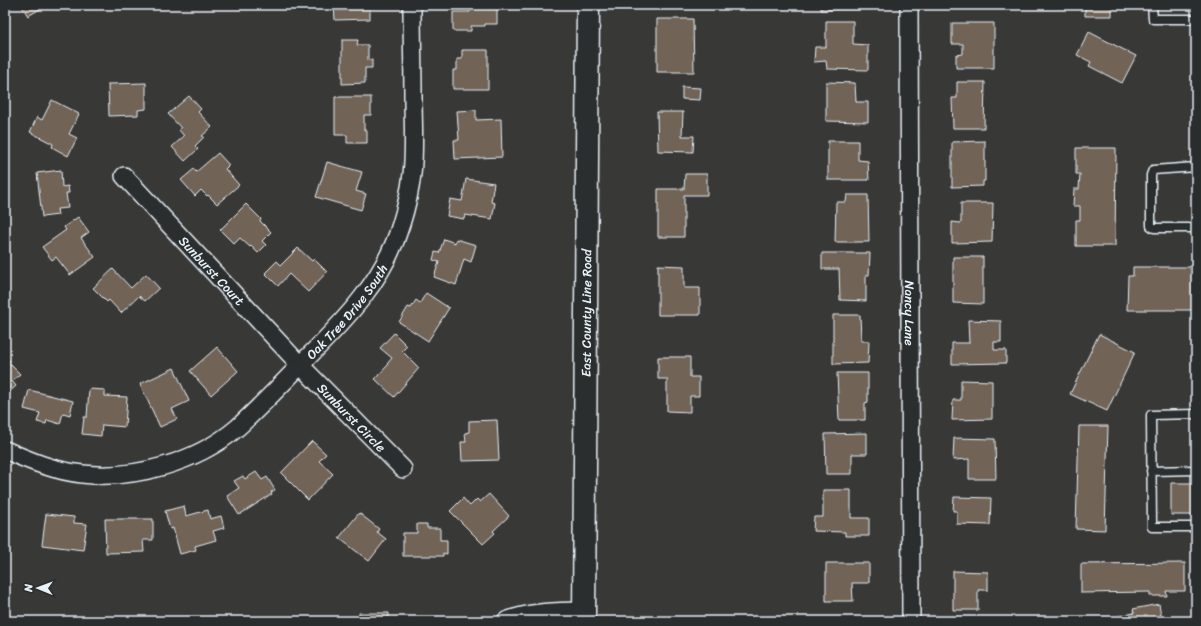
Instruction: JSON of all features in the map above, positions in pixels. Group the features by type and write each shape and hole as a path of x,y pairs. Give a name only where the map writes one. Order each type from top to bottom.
{"main road":[{"name":"East County Line Road","path":"584,616 588,5"}],"street":[{"name":"Oak Tree Drive South","path":"5,450 25,459 50,467 83,474 115,475 160,467 192,455 215,443 236,428 344,320 371,286 385,264 401,224 412,173 412,5"},
{"name":"Nancy Lane","path":"909,5 911,621"},
{"name":"Sunburst Court","path":"124,176 300,365"},
{"name":"Sunburst Circle","path":"300,365 402,470"},
{"path":"506,621 517,616 539,612 584,616"}],"lane":[{"path":"1152,5 1152,19 1196,19"},
{"path":"1196,167 1153,170 1151,175 1150,222 1151,226 1154,228 1196,228"},
{"path":"1196,414 1151,415 1152,527 1196,527"},
{"path":"1151,471 1196,470"}],"building":[{"path":"21,5 47,5 28,16"},
{"path":"334,5 370,5 370,19 335,20"},
{"path":"501,5 497,6 497,24 471,26 471,31 453,31 453,12 470,12 470,6"},
{"path":"821,5 862,5 862,9 821,10"},
{"path":"951,5 990,5 990,7 951,8"},
{"path":"1085,5 1112,5 1112,16 1085,16"},
{"path":"657,19 693,19 694,72 657,72"},
{"path":"826,21 853,21 853,44 868,45 868,70 827,69 826,61 814,62 815,47 826,47"},
{"path":"952,23 994,23 994,68 956,68 956,55 963,54 963,44 952,44"},
{"path":"1089,32 1136,56 1122,83 1089,66 1091,62 1077,55"},
{"path":"342,40 358,40 357,45 368,45 368,60 372,60 372,68 365,68 365,83 342,84"},
{"path":"462,50 488,50 488,89 453,89 453,70 457,70 457,59 462,59"},
{"path":"826,82 855,83 856,102 868,102 868,122 826,121"},
{"path":"957,82 985,82 984,128 953,128 952,98 957,98"},
{"path":"146,83 146,109 138,110 138,115 109,116 108,84"},
{"path":"682,87 701,88 700,100 682,99"},
{"path":"189,96 201,109 198,112 212,127 202,136 204,137 195,146 198,149 185,161 172,147 184,136 179,130 181,128 168,114"},
{"path":"335,97 371,97 371,115 364,115 364,130 367,130 367,143 347,143 347,135 335,135"},
{"path":"52,100 79,114 69,134 77,138 68,156 52,147 53,144 30,132 37,117 42,120"},
{"path":"476,110 476,120 501,119 502,157 455,159 454,140 459,140 457,111"},
{"path":"657,112 683,112 682,136 694,136 693,152 658,151"},
{"path":"828,141 858,141 858,160 868,161 869,180 828,180"},
{"path":"985,141 985,181 983,181 983,186 952,187 952,142"},
{"path":"1076,148 1116,148 1115,246 1076,246 1076,220 1080,220 1080,206 1073,206 1074,189 1079,189 1080,174 1076,174"},
{"path":"218,153 229,165 225,169 239,185 217,204 201,190 195,196 181,180 194,169 196,172"},
{"path":"327,162 362,172 356,191 366,194 361,210 316,197"},
{"path":"61,170 62,187 68,186 69,193 66,193 68,208 57,209 58,215 42,217 37,173"},
{"path":"685,174 707,174 707,195 684,195 684,237 658,237 658,189 684,189"},
{"path":"466,179 494,183 491,202 495,203 492,219 465,215 464,219 447,216 450,199 462,201"},
{"path":"847,195 868,195 869,242 835,242 836,202 846,202"},
{"path":"961,203 993,203 992,242 952,243 952,222 961,223"},
{"path":"246,204 271,232 262,241 266,245 258,253 240,238 234,244 220,230"},
{"path":"78,217 89,232 81,238 95,257 70,275 56,257 52,260 42,247 66,230 64,227"},
{"path":"444,239 455,243 456,239 476,245 471,262 464,259 456,285 434,277 439,262 433,260 435,252 439,253"},
{"path":"298,248 312,261 314,259 327,272 308,292 289,274 278,286 265,273 277,261 281,265"},
{"path":"822,253 870,253 869,275 866,275 866,301 840,300 839,269 822,269"},
{"path":"953,257 983,257 983,304 953,303"},
{"path":"658,265 684,266 684,288 700,288 700,315 658,315"},
{"path":"1133,267 1196,267 1196,310 1127,310 1128,276 1133,276"},
{"path":"113,269 131,288 146,274 159,288 145,301 139,296 121,313 109,300 107,302 93,288"},
{"path":"426,293 449,308 428,341 399,322 408,307 411,308 416,300 420,303"},
{"path":"833,315 860,315 861,341 869,341 868,363 833,364"},
{"path":"968,320 1001,321 1001,342 994,342 994,350 1006,350 1006,363 952,364 952,343 969,343"},
{"path":"394,333 407,346 402,351 419,368 394,397 375,379 388,365 387,364 392,358 380,348"},
{"path":"1099,334 1135,352 1107,411 1070,394"},
{"path":"217,347 238,371 211,395 190,371"},
{"path":"5,356 10,361 8,362 20,374 12,381 16,386 7,394 5,392"},
{"path":"658,357 690,357 690,377 699,377 699,396 690,396 690,412 667,411 667,379 658,379"},
{"path":"174,368 189,401 172,409 177,419 160,427 140,384"},
{"path":"837,373 868,373 868,402 865,403 865,420 839,420"},
{"path":"961,380 992,381 992,419 952,420 953,400 961,400"},
{"path":"89,389 105,390 105,396 127,397 125,427 102,425 101,436 82,434 84,417 87,417"},
{"path":"29,390 73,401 70,415 63,413 60,424 47,420 46,424 37,422 40,413 24,409"},
{"path":"497,420 499,460 462,461 461,442 466,442 465,433 469,432 469,421"},
{"path":"1079,426 1108,426 1105,530 1076,529"},
{"path":"867,433 867,454 852,454 852,474 826,474 825,434"},
{"path":"954,438 995,439 996,479 969,479 969,459 953,460"},
{"path":"312,441 326,454 319,461 333,474 308,500 281,473"},
{"path":"256,472 262,480 267,477 275,490 271,492 272,494 239,515 227,496 239,488 234,481 243,476 245,479"},
{"path":"1171,483 1196,483 1196,515 1171,515"},
{"path":"823,490 851,490 851,518 869,518 869,536 845,536 845,532 813,531 814,517 823,517"},
{"path":"489,494 509,516 493,531 495,533 483,544 450,511 463,498 470,506 477,499 480,502"},
{"path":"954,497 991,498 990,525 957,524 957,511 953,511"},
{"path":"184,506 186,516 208,510 210,519 221,516 224,528 213,531 216,540 195,546 196,550 180,554 173,528 170,529 165,511"},
{"path":"359,513 379,529 377,532 386,539 369,561 339,538"},
{"path":"46,514 74,517 74,523 87,524 83,550 42,545"},
{"path":"105,519 153,519 153,540 143,540 144,552 106,553"},
{"path":"417,524 427,524 427,528 440,528 440,540 447,540 447,554 443,553 443,556 403,556 403,533 417,533"},
{"path":"826,563 869,563 869,583 852,583 853,601 826,601"},
{"path":"1185,563 1185,591 1166,591 1167,596 1150,596 1150,592 1081,593 1081,564"},
{"path":"953,571 988,572 988,590 978,590 978,610 953,610"},
{"path":"1159,604 1162,621 1095,621 1134,613 1133,609"},
{"path":"359,613 389,613 389,621 359,621"}]}
